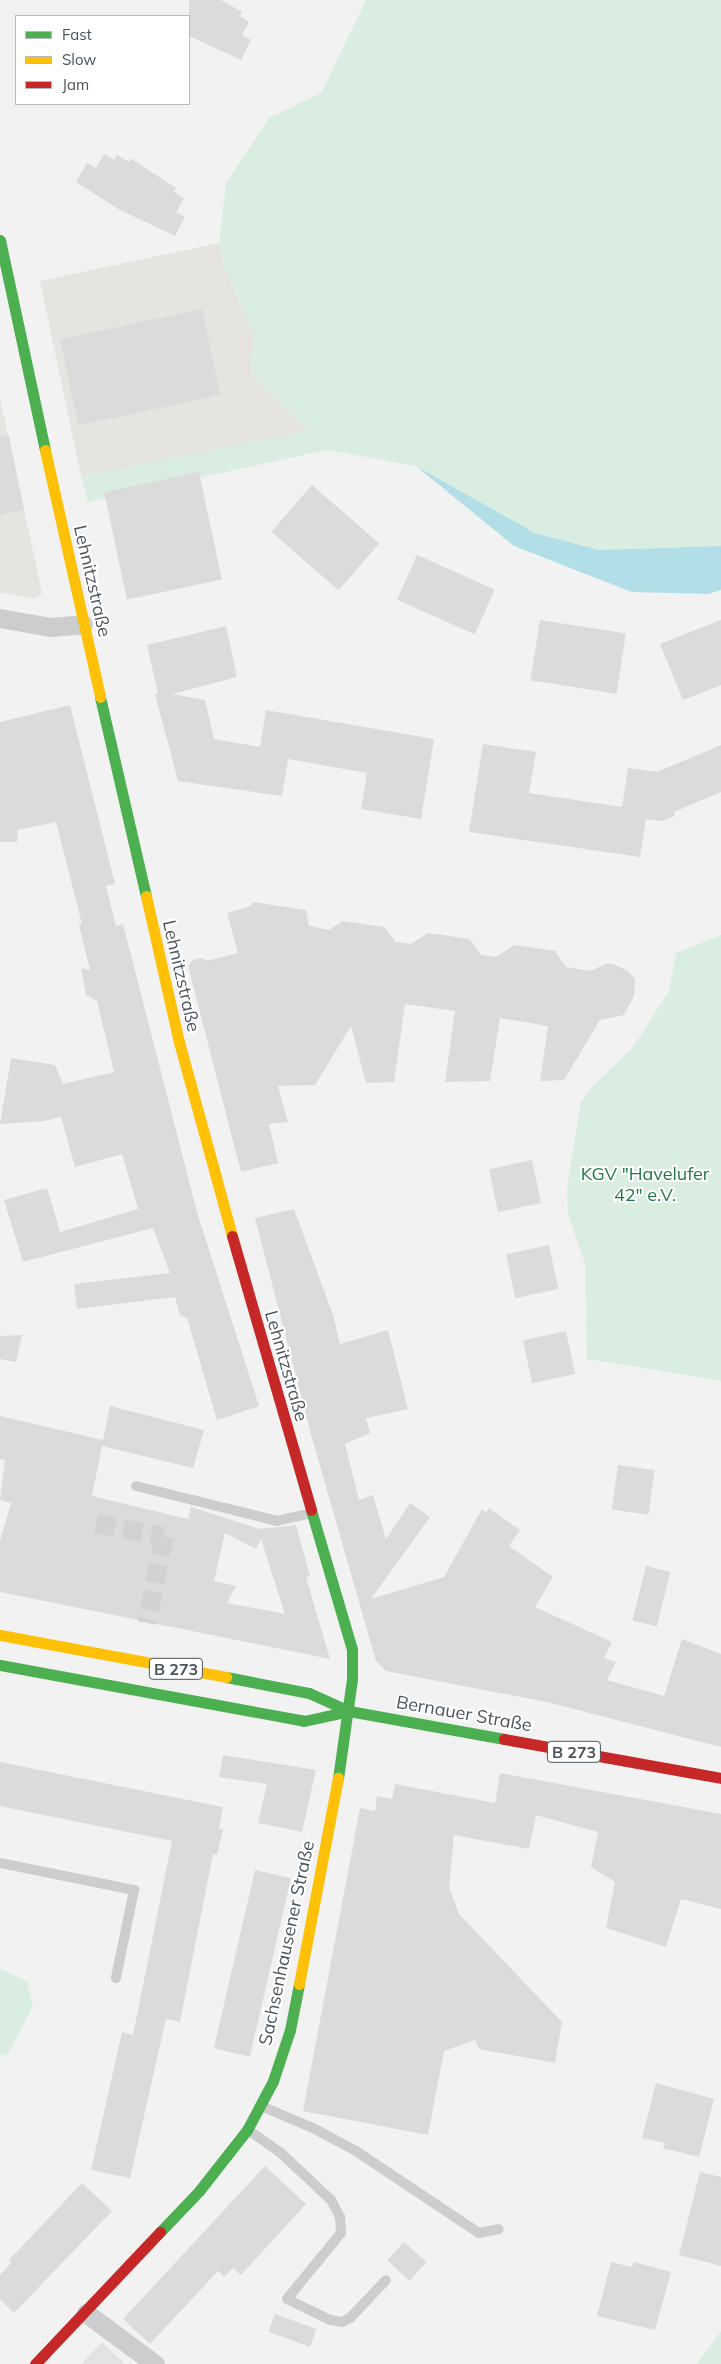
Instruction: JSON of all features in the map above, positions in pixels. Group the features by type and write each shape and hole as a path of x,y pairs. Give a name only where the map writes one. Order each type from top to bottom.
{"main road":[{"name":"Lehnitzstraße","path":"0,240 83,624 179,1042 258,1333 352,1649 349,1711"},
{"name":"Bernauer Straße","path":"0,1635 309,1693 349,1711 721,1778"},
{"name":"Bernauer Straße","path":"0,1664 304,1721 349,1711"},
{"name":"Sachsenhausener Straße","path":"35,2364 86,2313 199,2191 247,2130 260,2106 290,2030 349,1711"}],"street":[{"path":"0,618 51,628 83,624"},
{"path":"86,2313 155,2364"}],"lane":[{"path":"136,1486 277,1521 311,1513"},
{"path":"0,1863 134,1890 116,1978"},
{"path":"260,2106 313,2128 356,2151 479,2233 499,2229"},
{"path":"247,2130 295,2166 331,2200 340,2217 340,2233 287,2300 330,2320 342,2322 350,2318 386,2280"}],"shaded area":[{"path":"219,243 223,264 254,336 251,373 309,431 81,476 40,281"},
{"path":"0,398 42,593 35,599 0,592"},
{"path":"102,2342 125,2364 81,2364"}],"green space":[{"path":"366,0 721,0 721,546 599,550 535,533 416,466 327,450 88,502 81,476 308,431 251,373 254,336 223,264 219,243 226,183 269,118 321,93"},
{"name":"KGV \"Havelufer 42\" e.V.","path":"721,935 721,1381 587,1359 585,1264 568,1214 567,1188 581,1102 591,1088 633,1047 669,991 676,953"},
{"path":"0,1968 27,1982 33,2006 8,2054 0,2056"},
{"path":"721,2331 721,2364 697,2364"}],"water":[{"path":"416,466 535,533 599,550 721,546 721,590 708,594 632,592 514,546"}],"building":[{"path":"189,0 221,0 242,12 240,16 249,22 242,35 251,40 241,60 190,36"},
{"path":"104,154 114,160 117,155 129,162 130,158 176,188 174,192 184,198 176,212 185,217 175,236 120,210 76,182 87,163 96,168"},
{"path":"202,309 220,395 78,425 60,339"},
{"path":"9,436 24,510 0,514 0,437"},
{"path":"199,472 222,580 127,600 104,492"},
{"path":"312,485 379,543 338,590 271,532"},
{"path":"417,555 495,590 475,634 397,600"},
{"path":"540,620 626,634 616,694 530,680"},
{"path":"721,620 721,685 683,700 660,644"},
{"path":"226,626 237,677 172,694 205,700 214,739 260,747 266,710 434,739 421,819 361,809 367,773 288,759 282,796 178,781 155,694 158,694 147,645"},
{"path":"70,705 115,884 106,886 116,926 123,924 197,1212 259,1406 217,1420 187,1318 180,1315 175,1297 77,1309 74,1284 170,1273 153,1228 23,1262 4,1200 47,1188 60,1232 138,1209 122,1154 75,1167 61,1117 43,1121 0,1124 11,1058 55,1065 63,1084 114,1072 97,1001 86,995 81,968 90,970 79,925 82,924 56,822 18,830 17,842 0,842 0,722"},
{"path":"483,744 536,752 529,793 622,807 628,768 657,772 721,745 721,792 674,812 675,816 662,821 646,819 640,857 469,832"},
{"path":"252,902 306,910 309,926 329,930 343,921 384,927 396,942 411,944 428,933 470,939 481,955 496,957 514,945 555,951 566,967 591,971 605,964 613,964 628,971 635,979 634,996 624,1015 600,1020 564,1080 540,1081 548,1026 500,1018 490,1081 445,1082 455,1011 405,1004 394,1082 366,1083 351,1026 315,1085 278,1086 288,1122 269,1124 278,1163 241,1172 188,966 193,960 202,958 207,961 238,953 227,913 251,906"},
{"path":"532,1160 541,1203 498,1212 489,1169"},
{"path":"294,1209 333,1315 340,1344 388,1330 408,1409 366,1418 370,1433 345,1444 359,1500 373,1495 386,1539 410,1503 430,1517 371,1599 444,1577 482,1509 486,1513 489,1508 520,1530 509,1546 553,1577 535,1607 612,1642 604,1658 616,1662 607,1680 664,1696 682,1639 721,1654 721,1747 547,1702 386,1671 376,1661 312,1438 255,1218"},
{"path":"549,1245 558,1289 515,1298 506,1254"},
{"path":"566,1331 575,1374 532,1383 523,1340"},
{"path":"22,1335 16,1362 0,1359 0,1336"},
{"path":"110,1406 204,1430 193,1468 102,1446 92,1496 188,1519 191,1507 260,1529 296,1525 310,1576 306,1577 330,1659 0,1592 0,1541 11,1503 0,1500 5,1460 0,1459 0,1416 103,1440","holes":["225,1533 256,1549 261,1539 285,1614 227,1603 236,1586 214,1581"]},
{"path":"618,1465 655,1470 648,1515 612,1510"},
{"path":"646,1566 670,1572 657,1626 632,1620"},
{"path":"223,1755 316,1770 302,1832 258,1823 267,1784 219,1777"},
{"path":"0,1762 223,1807 219,1829 223,1829 217,1855 213,1854 180,2022 166,2019 130,2178 91,2170 122,2032 133,2035 172,1841 0,1806"},
{"path":"500,1773 721,1814 721,1909 681,1899 666,1947 606,1928 615,1882 591,1867 598,1832 536,1815 529,1849 454,1835 449,1887 459,1914 562,2022 555,2063 479,2049 475,2040 444,2051 428,2135 303,2111 360,1808 375,1811 377,1796 392,1799 395,1784 495,1803"},
{"path":"255,1870 291,1878 250,2057 214,2048"},
{"path":"656,2083 714,2099 699,2157 663,2148 665,2143 642,2138"},
{"path":"265,2166 306,2204 241,2275 233,2268 224,2277 218,2271 150,2344 123,2319"},
{"path":"700,2172 721,2177 721,2266 679,2255"},
{"path":"82,2183 112,2211 14,2313 0,2299 0,2275 11,2263 9,2260"},
{"path":"404,2242 426,2262 410,2281 387,2261"},
{"path":"611,2262 632,2267 634,2262 671,2272 655,2330 597,2316"},
{"path":"275,2314 316,2329 310,2347 269,2332"}],"tunnel":[{"path":"96,1523 164,1536 147,1622"}],"traffic: fast":[{"path":"0,240 45,450"},
{"path":"100,697 146,896"},
{"path":"311,1510 352,1649 352,1679 338,1778"},
{"path":"0,1665 304,1721 349,1711"},
{"path":"226,1677 309,1693 349,1711 504,1739"},
{"path":"160,2232 199,2191 247,2130 273,2081 290,2030 299,1984"}],"traffic: slow":[{"path":"45,450 100,697"},
{"path":"146,896 179,1042 232,1236"},
{"path":"0,1635 226,1677"},
{"path":"299,1984 338,1778"}],"traffic: jam":[{"path":"232,1236 311,1510"},
{"path":"504,1739 721,1778"},
{"path":"35,2364 160,2232"}]}
